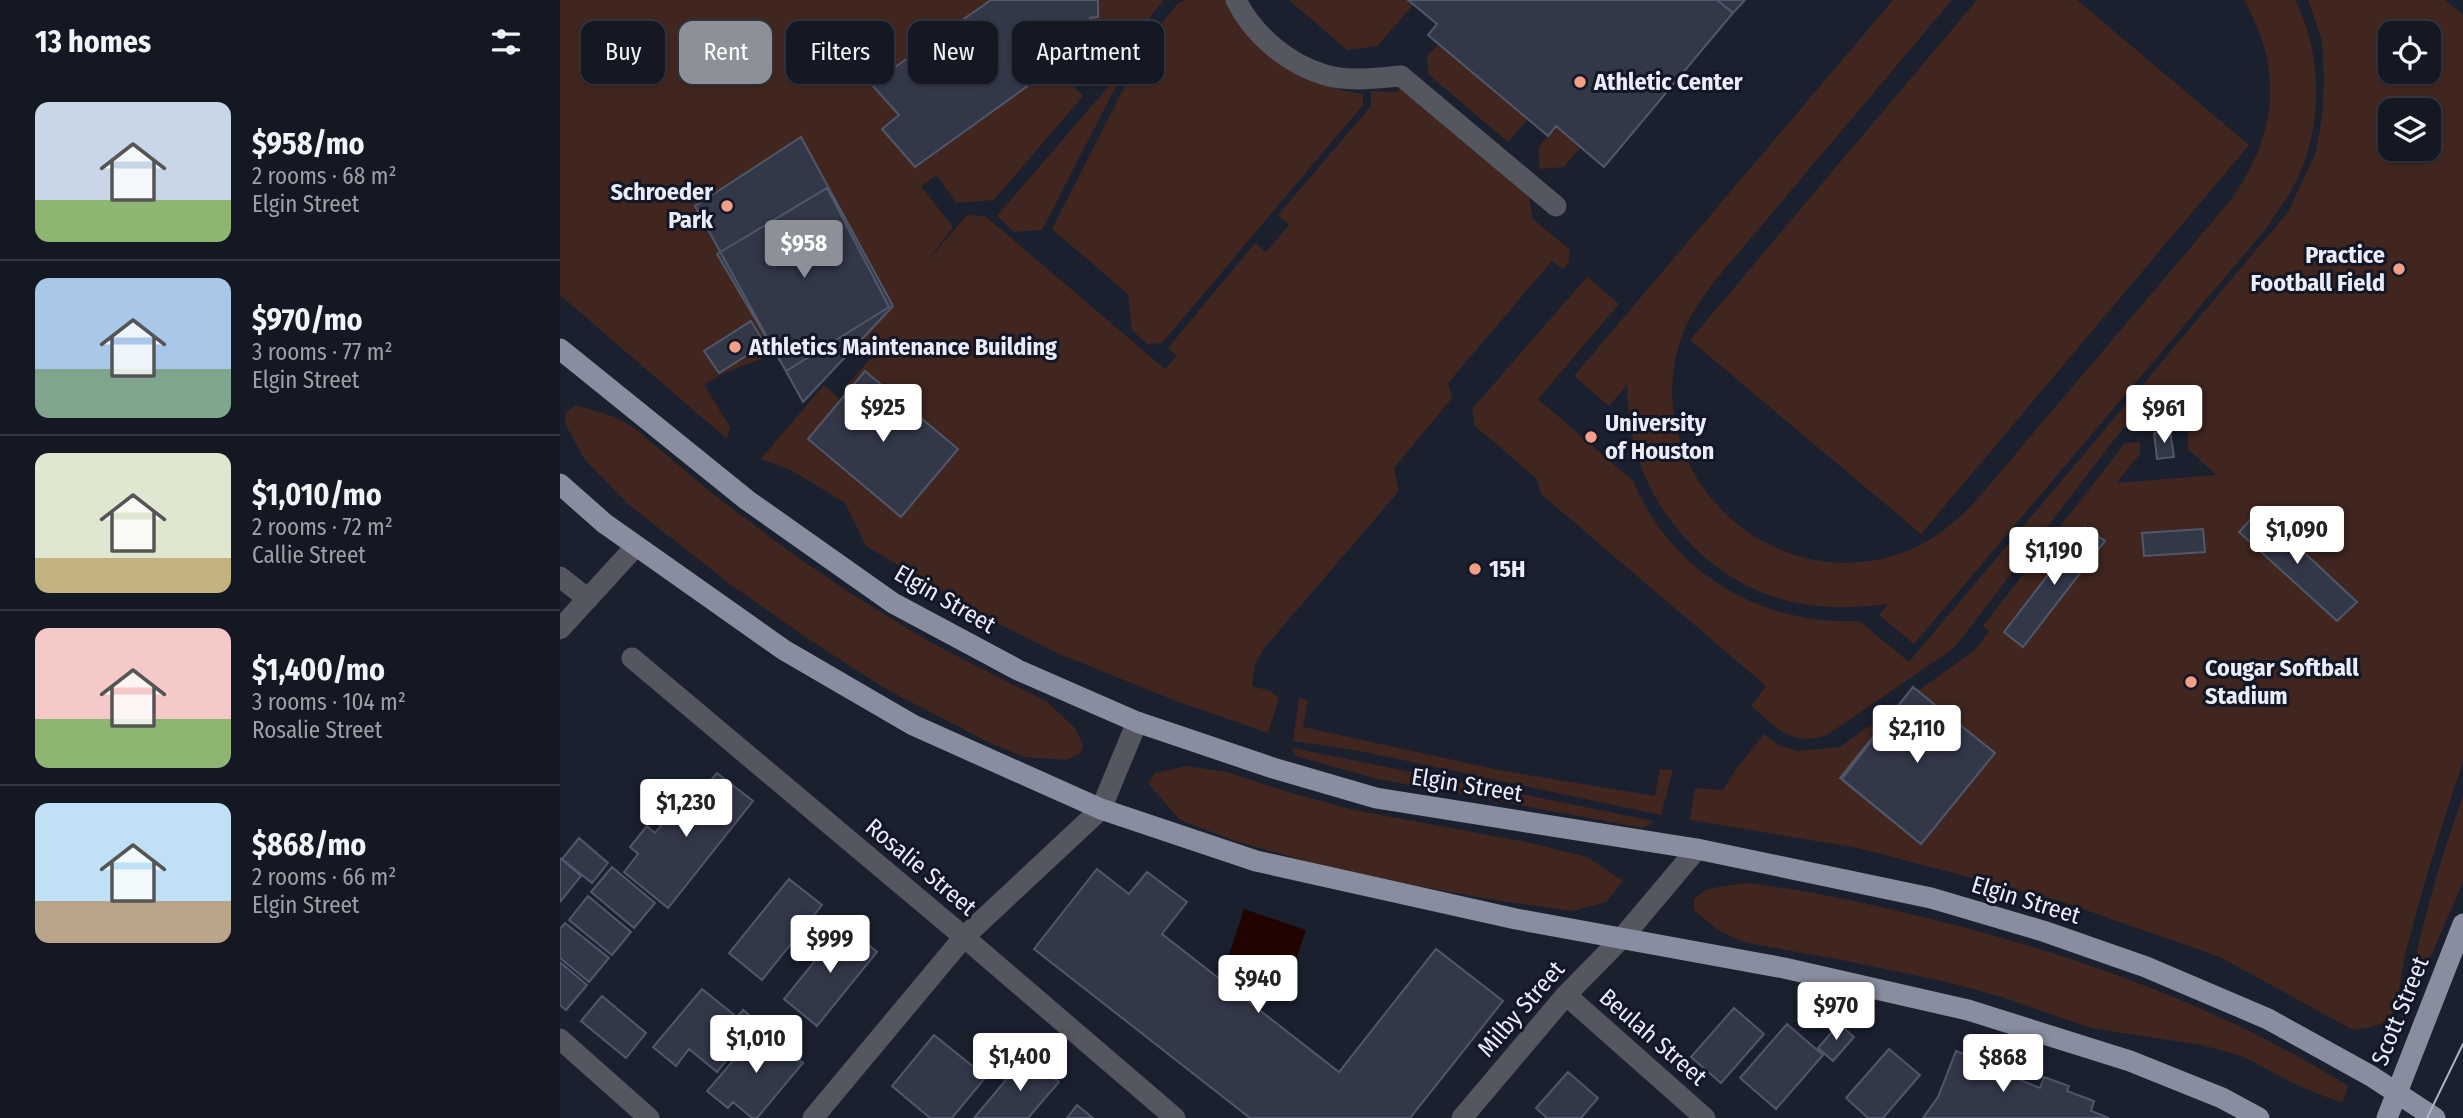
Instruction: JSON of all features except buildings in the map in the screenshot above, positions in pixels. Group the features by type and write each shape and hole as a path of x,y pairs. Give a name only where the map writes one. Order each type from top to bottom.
{"main road":[{"name":"Elgin Street","path":"560,349 747,500 893,603 1018,670 1137,722 1273,768 1376,798 1697,849 1931,898 2043,932 2146,967 2268,1019 2371,1076 2435,1118"},
{"path":"560,484 604,523 784,650 913,725 1101,809 1256,861 1516,919 1784,968 1968,1010 2130,1060 2222,1098 2259,1118"},
{"name":"Scott Street","path":"2386,1118 2463,924"}],"street":[{"path":"1236,0 1269,43 1297,63 1327,76 1357,79 1401,76 1556,206"},
{"path":"560,629 636,546"},
{"path":"560,577 588,599"},
{"name":"Rosalie Street","path":"632,658 1175,1118"},
{"path":"813,1118 964,937 1101,809 1137,722"},
{"name":"Milby Street","path":"1462,1118 1566,995 1622,938 1697,849"},
{"name":"Beulah Street","path":"1566,995 1705,1118"},
{"path":"560,1039 649,1118"}],"shaded area":[{"path":"560,0 1164,0 1146,21 1012,21 1012,84 1075,84 1073,86 1083,96 994,200 956,203 937,175 921,186 953,227 925,264 967,215 985,216 1165,369 1177,356 1168,348 1255,243 1266,252 1289,225 1278,215 1371,106 1371,91 1395,92 1404,86 1527,186 1533,219 1569,249 1569,262 1562,269 1552,261 1448,383 1452,398 1394,468 1399,491 1265,647 1255,664 1252,686 1271,691 1279,698 1268,733 1176,701 1057,653 995,622 866,546 845,503 791,470 761,459 824,385 841,400 808,439 900,517 958,449 866,372 849,390 845,387 872,357 858,344 888,308 720,375 704,385 730,427 727,439 560,295"},
{"path":"1186,0 1228,0 1318,82 1363,94 1363,105 1162,343 1147,344 1132,330 1128,294 1052,229 1126,84 1164,84 1164,21 1178,3"},
{"path":"1289,0 1408,0 1413,5 1377,46 1347,50"},
{"path":"1893,0 1952,0 1713,283 1685,328 1673,380 1677,430 1695,475 1724,512 1763,541 1808,559 1858,562 1909,550 1952,524 1974,503 2230,201 2258,152 2270,102 2270,77 2265,52 2257,26 2244,0 2295,0 2310,41 2316,87 2307,154 2292,190 2265,230 1914,644 1879,615 1888,604 1842,607 1797,603 1768,595 1716,566 1673,524 1656,498 1634,443 1627,385 1609,406 1574,376"},
{"path":"1977,0 2077,0 2249,145 1921,534 1690,340"},
{"path":"2308,0 2445,0 2463,15 2463,762 2420,900 2391,1015 2377,1025 2353,1030 2220,957 2060,901 1858,848 1690,820 1695,788 1723,790 1764,734 1780,746 1798,751 1840,747 1975,650 1989,631 1983,626 2125,443 2140,442 2140,454 2116,483 2216,475 2188,449 2188,423 2124,427 1954,648 1827,735 1804,739 1785,733 1751,706 1766,686 1541,494 1537,479 1475,426 1472,409 1587,277 1619,304 1538,399 1633,481 1650,514 1671,542 1696,567 1724,587 1754,603 1787,614 1822,620 1859,621 1909,662 2288,212 2316,152 2322,117 2322,41"},
{"path":"1439,44 1528,119 1508,142 1428,74 1427,56"},
{"path":"1111,84 1117,84 1042,230 1014,232 997,216"},
{"path":"1556,126 1581,147 1564,167 1540,169 1538,148"},
{"path":"576,405 615,417 633,427 713,494 853,595 930,642 1047,702 1076,729 1083,746 1079,754 1066,760 1025,757 990,743 884,688 804,636 730,584 628,504 585,460 565,424 566,412"},
{"path":"1299,698 1308,700 1303,727 1499,770 1655,796 1660,769 1673,770 1661,815 1360,751 1293,741"},
{"path":"1292,748 1654,821 1643,828 1378,779 1295,756"},
{"path":"1186,766 1227,772 1354,810 1531,843 1587,857 1623,881 1606,902 1573,911 1356,875 1235,841 1180,820 1148,783 1155,773"},
{"path":"2463,796 2463,882 2401,1025 2399,1024 2429,904"},
{"path":"1744,883 1821,894 1947,923 2103,970 2204,1010 2253,1033 2348,1086 2342,1103 2301,1087 2242,1056 2201,1045 2091,1028 2002,997 1951,983 1743,942 1718,930 1694,910 1694,899 1707,889"},
{"path":"1244,909 1306,930 1287,985 1226,963"}],"tram line":[{"path":"2427,1118 2463,1044"}],"place":[{"name":"Athletic Center","path":"1580,82"},
{"name":"Schroeder Park","path":"727,206"},
{"name":"Practice Football Field","path":"2399,269"},
{"name":"Athletics Maintenance Building","path":"735,347"},
{"name":"University of Houston","path":"1591,437"},
{"name":"15H","path":"1475,569"},
{"name":"Cougar Softball Stadium","path":"2191,682"}]}
